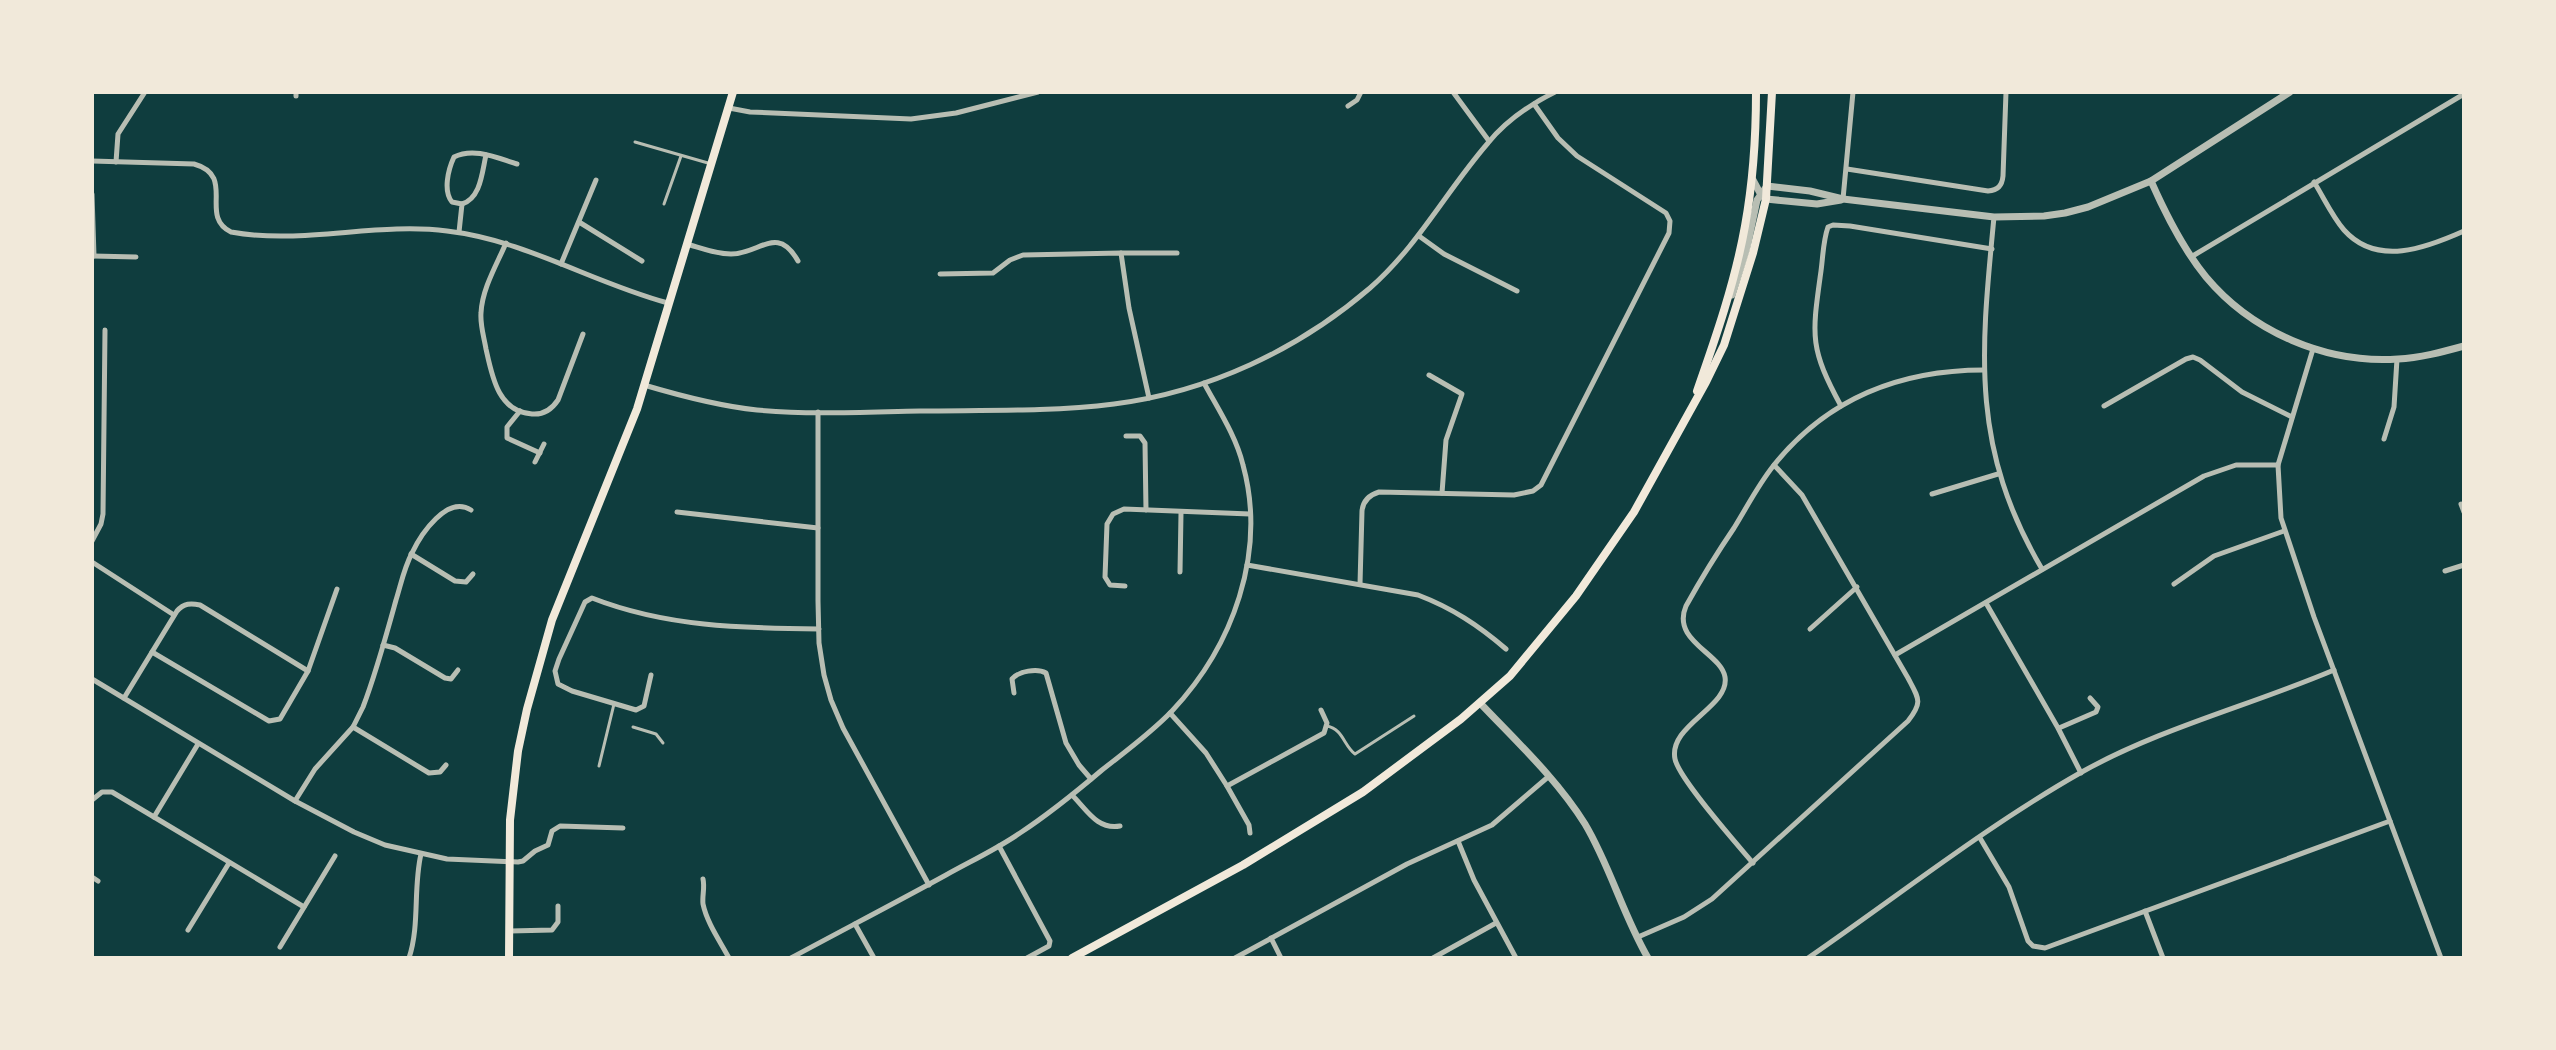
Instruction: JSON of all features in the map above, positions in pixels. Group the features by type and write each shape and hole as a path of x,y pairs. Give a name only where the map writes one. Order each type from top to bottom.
{"main road":[{"path":"509,958 511,806 518,751 538,665 552,620 615,468 644,385 733,92"},
{"path":"1691,407 1724,311 1744,229 1756,92"},
{"path":"1072,958 1311,825 1363,792 1480,703 1510,676 1576,596 1634,512 1724,345 1753,253 1767,186 1772,92"}],"street":[{"path":"116,162 118,134 145,92"},
{"path":"729,108 761,113 911,119 956,113 1038,92"},
{"path":"1348,106 1357,100 1361,92"},
{"path":"1453,92 1489,141"},
{"path":"644,385 679,396 737,407 818,412 1079,407 1149,398 1204,382 1245,367 1307,335 1369,288 1419,236 1489,141 1534,104 1555,92"},
{"path":"1843,199 1853,92"},
{"path":"1847,169 1996,190 2003,176 2006,92"},
{"path":"1767,186 1843,199 1994,217 2065,213 2151,181 2290,92"},
{"path":"2191,257 2464,94"},
{"path":"1360,584 1362,511 1368,497 1379,492 1514,495 1533,491 1541,485 1670,229 1668,217 1661,209 1568,148 1534,104"},
{"path":"486,155 475,196 462,204 452,202 448,197 452,162 457,155 486,155 517,164"},
{"path":"92,161 194,164 209,170 215,180 217,217 223,228 231,232 309,235 419,229 459,232 506,243 625,290 669,303"},
{"path":"1724,311 1763,196 1751,174"},
{"path":"561,264 596,180"},
{"path":"2151,181 2191,257 2216,288 2244,313 2290,340 2353,358 2420,357 2464,346"},
{"path":"2314,182 2346,232 2374,249 2421,248 2464,231"},
{"path":"92,194 93,256 136,257"},
{"path":"1763,196 1817,204 1843,199"},
{"path":"459,232 462,204"},
{"path":"1994,217 1984,370 1986,416 1998,474 2021,531 2042,569"},
{"path":"579,222 642,261"},
{"path":"1841,406 1820,364 1814,336 1815,306 1828,227 1850,226 1992,249"},
{"path":"1419,236 1444,254 1517,291"},
{"path":"506,243 485,293 481,321 496,389 505,401 520,411 534,414 555,405 583,334"},
{"path":"687,244 736,254 766,243 778,243 792,250 798,261"},
{"path":"1121,253 1129,308 1149,398"},
{"path":"940,274 989,274 1023,255 1177,253"},
{"path":"92,541 98,533 103,514 105,330"},
{"path":"2313,348 2278,465 2279,506 2284,531 2441,958"},
{"path":"2104,406 2193,357 2242,392 2292,417"},
{"path":"2384,439 2394,407 2397,359"},
{"path":"1753,863 1684,776 1675,760 1680,738 1722,693 1725,683 1724,673 1685,629 1684,612 1719,550 1774,465 1804,434 1841,406 1869,391 1940,371 1984,370"},
{"path":"1429,375 1462,394 1446,440 1442,493"},
{"path":"791,958 999,846 1072,795 1170,713 1196,683 1223,640 1236,607 1247,565 1250,514 1240,454 1204,382"},
{"path":"520,411 507,427 507,438 540,453"},
{"path":"818,412 819,629 824,675 836,714 929,885"},
{"path":"1126,436 1140,436 1145,443 1146,510"},
{"path":"535,462 544,444"},
{"path":"1895,655 2216,471 2247,464 2278,465"},
{"path":"1638,937 1697,909 1753,863 1917,710 1919,700 1857,587 1802,495 1774,465"},
{"path":"1932,494 1998,474"},
{"path":"2461,504 2464,512"},
{"path":"295,801 315,769 353,727 368,694 402,578 423,534 457,506 471,510"},
{"path":"1125,586 1110,585 1105,577 1107,524 1116,512 1124,509 1250,514"},
{"path":"677,512 818,528"},
{"path":"1180,572 1181,513"},
{"path":"2174,584 2214,556 2284,531"},
{"path":"411,554 455,581 466,582 473,574"},
{"path":"92,562 174,615"},
{"path":"1247,565 1403,591 1443,605 1468,619 1506,649"},
{"path":"2445,571 2464,565"},
{"path":"1810,629 1857,587"},
{"path":"152,652 269,721 280,719 308,671 337,589"},
{"path":"651,675 642,708 633,709 564,688 555,676 566,641 589,599 651,617 687,623 819,629"},
{"path":"1986,603 2081,773"},
{"path":"124,698 174,615 184,605 200,605 308,671"},
{"path":"383,645 395,648 445,678 451,679 458,670"},
{"path":"1014,693 1012,679 1017,675 1037,670 1046,673 1068,749 1091,779"},
{"path":"1808,958 1980,838 2081,773 2152,738 2334,670"},
{"path":"92,679 295,801 385,845 447,859 523,861 548,845 552,831 560,826 623,828"},
{"path":"2058,728 2096,712 2098,707 2090,698"},
{"path":"1480,703 1548,777 1585,824 1648,958"},
{"path":"1227,786 1324,733 1327,726 1321,710"},
{"path":"1170,713 1199,743 1227,786 1249,825 1250,833"},
{"path":"353,727 429,773 440,772 446,765"},
{"path":"154,817 198,744"},
{"path":"1235,958 1407,864 1492,825 1548,777"},
{"path":"92,800 102,792 112,792 304,907"},
{"path":"1072,795 1100,824 1110,828 1120,826"},
{"path":"1980,838 2009,887 2028,941 2039,948 2052,947 2390,821"},
{"path":"1458,841 1474,880 1516,958"},
{"path":"999,846 1050,941 1049,946 1027,958"},
{"path":"409,958 421,854"},
{"path":"280,947 335,856"},
{"path":"188,930 229,863"},
{"path":"703,879 704,908 729,958"},
{"path":"509,931 552,930 558,922 558,906"},
{"path":"2145,911 2163,958"},
{"path":"1433,958 1496,923"},
{"path":"855,924 874,958"},
{"path":"1271,938 1281,958"}],"lane":[{"path":"635,142 712,164"},
{"path":"664,204 681,156"},
{"path":"599,766 614,704"},
{"path":"1327,726 1337,730 1355,754 1414,716"},
{"path":"633,727 656,734 663,743"}]}
